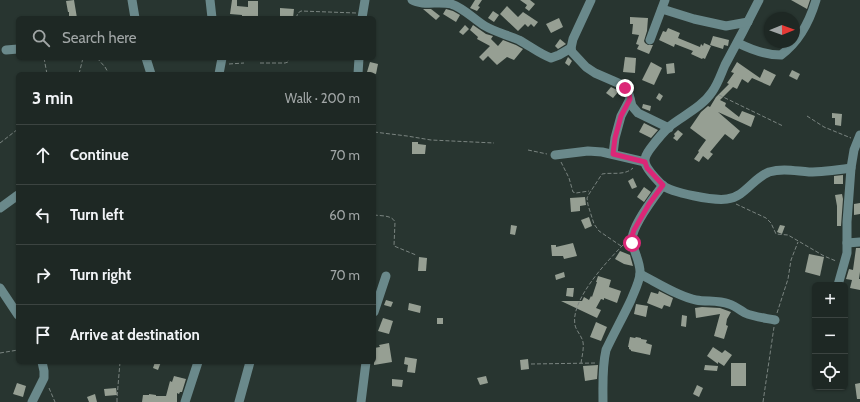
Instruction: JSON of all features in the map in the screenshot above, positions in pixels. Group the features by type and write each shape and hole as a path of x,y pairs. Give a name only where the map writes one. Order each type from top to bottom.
{"street":[{"path":"132,0 135,16"},
{"path":"210,0 212,16"},
{"path":"362,16 365,0"},
{"path":"412,0 420,3 453,4 484,26 517,40 551,58 571,48"},
{"path":"592,0 573,39 571,48 572,52 586,68 618,83 625,88 629,94 632,106 638,113 669,128"},
{"path":"643,161 656,141 669,128 698,107 713,92 759,0"},
{"path":"738,43 764,54 781,55 795,42 814,9 816,0"},
{"path":"650,40 664,4 694,19 726,26 748,22"},
{"path":"6,50 16,49"},
{"path":"147,60 150,72"},
{"path":"358,72 359,60"},
{"path":"613,154 615,138 621,116 630,99"},
{"path":"839,282 847,253 847,222 854,163 859,138"},
{"path":"555,155 588,151 602,152 643,161 647,168 663,185 676,191 717,199 734,198 741,194 763,175 770,172 790,170 810,172 854,163"},
{"path":"604,402 603,377 606,350 637,287 640,274 638,259 632,243 632,236 649,204 663,185"},
{"path":"0,208 16,196"},
{"path":"847,243 860,242"},
{"path":"640,274 683,296 695,300 726,303 745,313 775,320"},
{"path":"376,306 386,276"},
{"path":"0,288 16,312"},
{"path":"32,402 44,378 42,364"},
{"path":"185,402 197,364"},
{"path":"239,402 249,364"},
{"path":"361,402 366,364"}],"path":[{"path":"297,16 301,11 362,16"},
{"path":"44,60 47,72"},
{"path":"80,72 82,60"},
{"path":"99,60 108,72"},
{"path":"260,63 285,63 288,60"},
{"path":"220,66 244,63"},
{"path":"713,92 783,126"},
{"path":"807,116 824,127 859,138"},
{"path":"0,143 16,131"},
{"path":"376,132 431,140 494,143"},
{"path":"528,150 555,155 570,178 573,192 590,191"},
{"path":"621,247 599,230 594,224 587,198 602,174 624,173 630,171 643,161"},
{"path":"726,199 766,218 776,234 787,234 798,242 824,256 844,263"},
{"path":"376,215 394,219 394,246 416,255"},
{"path":"581,363 583,339 575,326 577,306 585,290 600,270 632,236"},
{"path":"763,402 775,320 788,279 791,260 798,242"},
{"path":"0,353 16,350"},
{"path":"531,364 604,363"},
{"path":"117,402 116,398 120,364"},
{"path":"44,378 55,402"}],"building":[{"path":"74,0 77,16 69,16 66,1"},
{"path":"232,0 237,0 237,6 248,7 248,1 258,1 258,16 230,14"},
{"path":"475,0 482,0 477,11 470,8"},
{"path":"520,0 530,0 535,4 529,11 525,8 527,5"},
{"path":"791,0 810,0 807,9"},
{"path":"507,6 518,17 523,12 538,22 534,27 531,24 528,27 525,24 518,31 500,14"},
{"path":"280,8 294,9 293,16 280,16"},
{"path":"423,9 431,9 440,16 436,20"},
{"path":"446,9 460,15 456,22 443,14"},
{"path":"493,11 499,15 494,22 488,18"},
{"path":"630,17 648,18 647,31 644,41 648,45 653,45 649,54 637,49 639,45 636,44 639,35 632,34 633,24 630,24"},
{"path":"559,18 563,27 551,33 546,24"},
{"path":"465,25 469,29 463,35 459,32"},
{"path":"473,25 486,34 493,36 491,39 498,46 503,40 523,49 514,60 507,57 497,65 488,56 483,61 479,57 490,46 477,39 478,37 470,30"},
{"path":"668,28 680,33 678,38 700,47 701,44 703,46 704,43 711,46 705,59 691,54 693,51 675,44 674,47 659,40 663,31 666,32"},
{"path":"713,36 729,40 728,46 724,45 723,49 710,45"},
{"path":"560,39 566,44 558,49 555,46"},
{"path":"568,57 572,61 569,66 565,63"},
{"path":"625,57 636,58 635,73 623,72"},
{"path":"370,62 378,64 376,74 376,72 367,72"},
{"path":"651,62 662,68 654,85 642,80"},
{"path":"737,62 760,78 764,69 776,75 770,86 752,78 748,83 742,79 737,89 733,87 720,100 726,103 725,106 739,117 742,111 755,116 751,127 718,112 740,131 733,140 725,134 710,152 713,154 708,160 703,156 699,162 694,159 706,140 690,128 701,112 708,106 710,107 716,97 729,84 727,83 734,73 731,72"},
{"path":"674,63 675,73 667,74 666,64"},
{"path":"792,70 800,74 797,80 789,76"},
{"path":"611,87 619,91 613,98 606,93"},
{"path":"659,93 663,96 660,101 656,98"},
{"path":"643,104 651,106 650,111 642,108"},
{"path":"832,113 842,114 841,126 835,125 835,118 832,118"},
{"path":"644,123 658,130 651,138 639,132"},
{"path":"678,130 683,134 677,141 673,138 675,136 674,134"},
{"path":"412,142 418,142 418,144 426,145 425,154 412,154"},
{"path":"843,175 843,184 834,184 834,176"},
{"path":"633,178 637,187 632,189 628,181"},
{"path":"644,187 651,192 644,202 637,197"},
{"path":"842,194 841,226 837,226 837,206 835,195"},
{"path":"585,197 586,205 580,206 580,211 571,212 570,198"},
{"path":"860,203 860,214 854,215 854,204"},
{"path":"589,217 592,226 585,229 581,220"},
{"path":"511,225 517,226 515,235 510,234"},
{"path":"780,225 785,226 782,234 777,232"},
{"path":"573,243 577,256 564,259 563,256 552,256 551,245 556,245 556,247"},
{"path":"856,248 860,248 860,290 850,288 852,280 846,279 849,269 853,270"},
{"path":"620,251 630,255 633,266 624,264 615,259"},
{"path":"809,254 824,257 820,276 805,272"},
{"path":"419,257 427,258 426,271 418,271"},
{"path":"564,272 565,277 556,280 555,275"},
{"path":"598,276 611,280 609,287 621,291 617,303 604,298 604,300 601,299 596,308 601,310 597,318 561,301 582,301 584,297 589,300 591,296 592,297"},
{"path":"567,288 574,288 573,297 566,296"},
{"path":"659,291 673,298 670,307 664,305 662,309 647,303 651,292 658,294"},
{"path":"386,300 393,302 391,307 384,305"},
{"path":"409,303 421,306 420,313 408,310"},
{"path":"636,304 648,306 646,317 634,314"},
{"path":"695,308 720,308 731,312 727,319 726,325 728,326 724,339 714,336 720,314 696,318"},
{"path":"682,315 687,316 686,327 681,326"},
{"path":"383,318 393,321 389,334 378,331"},
{"path":"437,318 443,318 443,324 437,324"},
{"path":"596,322 607,327 601,341 590,337"},
{"path":"630,337 647,340 646,343 652,345 650,355 631,351 628,347"},
{"path":"389,343 392,362 374,365 376,364 376,348 380,347 379,345"},
{"path":"713,347 722,353 725,350 732,355 724,366 718,362 718,364 707,356"},
{"path":"405,357 417,359 415,373 407,372 408,365 404,364"},
{"path":"528,359 529,369 521,370 520,360"},
{"path":"731,363 746,363 746,386 731,386"},
{"path":"154,364 160,364 158,370 153,368"},
{"path":"598,365 597,379 585,381 583,366"},
{"path":"705,365 718,366 717,371 704,370"},
{"path":"174,376 186,379 182,392 179,394 177,393 177,402 142,402 143,395 149,394 166,396 170,381 172,382"},
{"path":"486,376 488,383 480,385 477,378"},
{"path":"392,379 403,380 402,387 392,386"},
{"path":"17,383 26,386 23,397 13,394"},
{"path":"860,383 860,399 857,399 855,384"},
{"path":"697,385 703,388 699,397 693,394"},
{"path":"116,388 117,395 105,396 104,389"},
{"path":"95,394 97,402 89,402 87,397"}],"route":[{"path":"625,88 628,90 630,99 621,116 615,138 613,154 645,162 647,168 663,185 649,204 634,230 632,243"}]}
